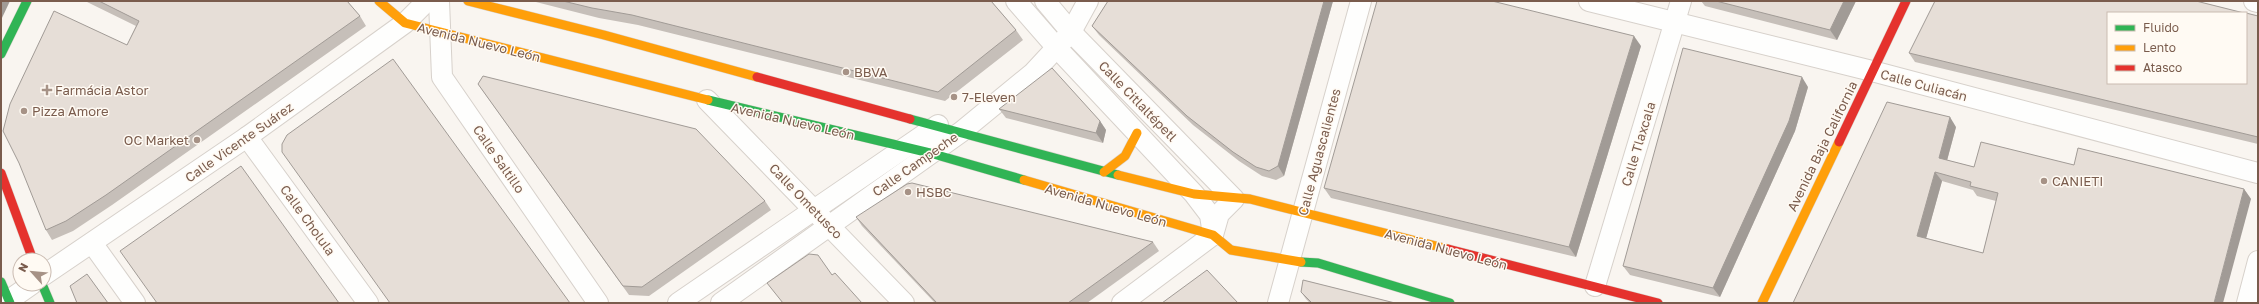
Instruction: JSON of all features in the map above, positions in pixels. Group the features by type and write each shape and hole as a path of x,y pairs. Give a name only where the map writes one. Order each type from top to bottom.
{"main road":[{"path":"1,54 27,1"},
{"name":"Avenida Nuevo León","path":"379,1 405,23 707,100 930,153 1213,235 1230,250 1289,261 1318,263 1450,303"},
{"name":"Avenida Nuevo León","path":"468,1 604,34 1104,172 1194,194 1234,199 1250,199 1658,303"},
{"name":"Avenida Baja California","path":"1762,303 1906,1"},
{"path":"1104,172 1124,159 1133,146 1137,133"},
{"path":"1,173 30,252"},
{"path":"1,282 8,302"},
{"path":"45,292 50,303"}],"street":[{"name":"Calle Vicente Suárez","path":"52,270 247,137 405,23 427,1"},
{"name":"Calle Saltillo","path":"438,1 442,77 598,303"},
{"name":"Calle Citlaltépetl","path":"1016,1 1057,48 1194,194 1210,215 1213,235"},
{"name":"Calle Citlaltépetl","path":"1045,1 1071,32 1234,199"},
{"name":"Calle Campeche","path":"720,303 961,132 1033,73 1071,32 1088,1"},
{"name":"Calle Aguascalientes","path":"1278,303 1361,1"},
{"name":"Calle Culiacán","path":"1589,1 1872,71 2258,173"},
{"name":"Calle Tlaxcala","path":"1595,286 1681,1"},
{"path":"2254,1 2258,2"},
{"name":"Calle Ometusco","path":"707,100 904,303"},
{"name":"Calle Campeche","path":"678,303 938,125"},
{"name":"Calle Cholula","path":"247,137 368,303"},
{"path":"1122,303 1213,235 1219,214 1234,199"},
{"path":"92,243 135,303"},
{"path":"2247,303 2258,261"},
{"path":"8,302 21,292"}],"building":[{"path":"99,1 347,1 360,16 106,195 66,221 46,230 19,163 3,131 10,104 54,11 127,45 139,21"},
{"path":"563,1 991,1 1016,30 938,92 632,15"},
{"path":"1108,1 1324,1 1278,166 1269,171 1256,167 1233,152 1187,116 1092,26"},
{"path":"1377,1 1492,1 1634,36 1569,247 1324,188"},
{"path":"1716,1 1844,1 1830,30"},
{"path":"1935,1 2196,1 2240,12 2107,12 2107,84 2247,84 2247,13 2258,16 2258,137 1909,53"},
{"path":"1683,48 1802,77 1789,121 1713,288 1623,266"},
{"path":"393,59 570,303 390,303 282,152 282,144 287,135"},
{"path":"1052,68 1100,121 1096,133 999,109"},
{"path":"483,76 696,129 765,201 642,287 623,286 478,84"},
{"path":"1887,102 1950,117 1939,158 1974,167 1981,142 2074,165 2078,148 2244,189 2214,303 1793,303","holes":["1935,172 1971,182 1970,186 1998,193 1983,253 1917,236"]},
{"path":"241,166 339,303 157,303 120,251"},
{"path":"912,183 1153,242 1068,303 937,303 856,217 907,184"},
{"path":"809,254 818,255 832,275 835,273 862,303 783,303 767,283"},
{"path":"1207,270 1238,303 1162,303"},
{"path":"87,274 108,303 77,303 70,286"},
{"path":"1303,280 1395,303 1312,303 1301,292"}],"traffic: fast":[{"path":"1,54 27,1"},
{"path":"708,100 930,153 1024,180"},
{"path":"910,119 1118,175"},
{"path":"1301,262 1318,263 1450,303"},
{"path":"1,282 10,303"},
{"path":"45,292 50,303"}],"traffic: slow":[{"path":"379,1 405,23 708,100"},
{"path":"468,1 604,35 757,77"},
{"path":"1104,172 1125,156 1137,133"},
{"path":"1762,303 1839,142"},
{"path":"1118,175 1194,194 1250,199 1448,249"},
{"path":"1024,180 1213,235 1231,250 1301,262"}],"traffic: jam":[{"path":"1839,142 1906,1"},
{"path":"757,77 910,119"},
{"path":"1,173 30,252"},
{"path":"1448,249 1658,303"}],"place":[{"name":"BBVA","path":"846,72"},
{"name":"Farmácia Astor","path":"47,90"},
{"name":"7-Eleven","path":"954,97"},
{"name":"Pizza Amore","path":"24,111"},
{"name":"OC Market","path":"197,140"},
{"name":"CANIETI","path":"2044,181"},
{"name":"HSBC","path":"908,192"}]}
